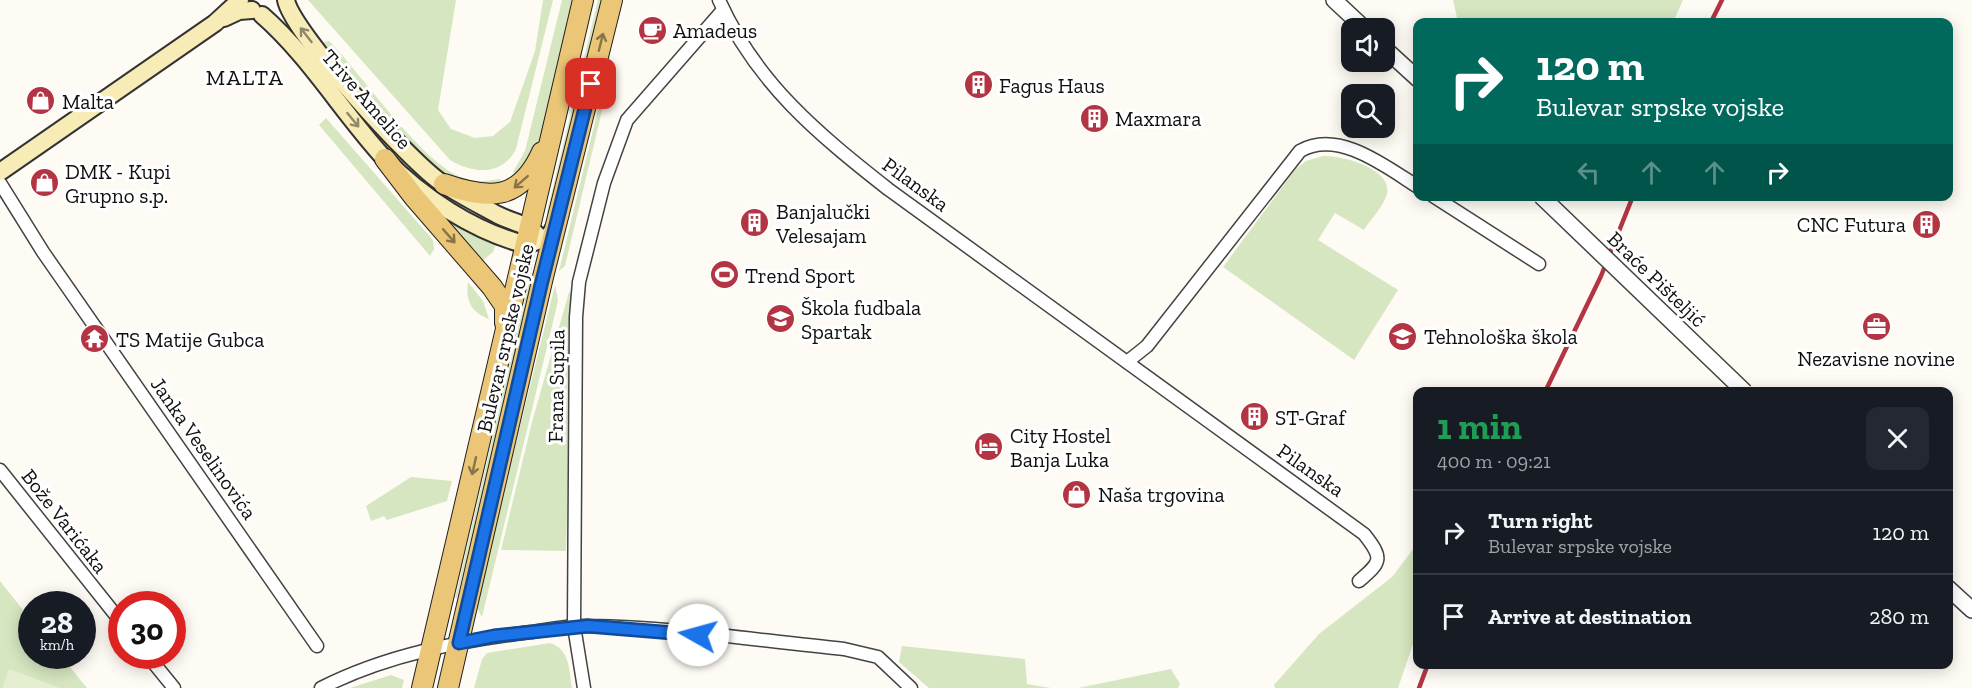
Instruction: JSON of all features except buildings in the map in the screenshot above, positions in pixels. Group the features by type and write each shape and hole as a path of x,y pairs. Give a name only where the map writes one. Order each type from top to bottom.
{"main road":[{"path":"0,172 215,22 250,6 276,13 285,0"},
{"name":"Trive Amelice","path":"285,0 294,19 369,112 411,157 444,184 499,215 533,238"},
{"name":"Bulevar srpske vojske","path":"422,688 505,333 533,238 583,0"},
{"name":"Bulevar srpske vojske","path":"448,688 546,265 612,0"},
{"name":"Trive Amelice","path":"250,6 297,52 385,159 435,201 492,234 533,238"},
{"path":"444,184 475,195 515,189 537,164 558,113"},
{"path":"385,159 414,197 479,270 501,299 505,306 505,333"},
{"path":"546,265 533,238 549,236 558,221"}],"street":[{"path":"1334,0 1353,18"},
{"name":"Pilanska","path":"721,5 737,38 801,118 888,189 1364,534 1378,553 1378,560 1376,568 1359,581"},
{"name":"Frana Supila","path":"584,688 574,626 576,317 579,282 604,183 627,120 721,5"},
{"path":"1395,58 1413,74"},
{"path":"1127,362 1147,346 1300,151 1310,145 1322,144 1345,148 1371,159 1413,184"},
{"name":"Janka Veselinovića","path":"0,183 43,252 317,646"},
{"path":"1441,201 1539,264"},
{"name":"Braće Pišteljić","path":"1545,201 1740,387"},
{"name":"Bože Varićaka","path":"0,470 108,605"},
{"path":"1953,593 1972,610"},
{"path":"321,688 372,664 459,643 574,626 635,627 844,649 878,657 911,688"},
{"path":"159,669 174,688"}],"green space":[{"path":"308,0 456,0 438,110 451,129 475,138 493,136 510,122 535,51 543,0 553,0 516,149 510,158 495,168 486,170 468,168 450,160"},
{"path":"562,0 575,0 541,144 516,177 513,172 525,151"},
{"path":"598,0 608,0 550,216 547,212"},
{"path":"1453,0 1683,0 1675,18 1457,18"},
{"path":"329,41 393,117 429,155 447,169 468,180 500,179 502,184 482,188 444,175 431,166 323,42"},
{"path":"607,72 611,73 565,266 559,271"},
{"path":"326,118 433,240 434,249 430,256 319,125"},
{"path":"1323,156 1341,158 1364,165 1374,170 1387,185 1385,199 1364,230 1335,213 1318,240 1398,290 1354,360 1223,267 1295,170 1306,161"},
{"path":"435,206 497,240 493,252 481,262"},
{"path":"530,278 534,279 457,598 455,598"},
{"path":"468,282 483,301 489,319 474,310 471,305 467,289"},
{"path":"555,285 558,301 482,617 477,608 479,593"},
{"path":"569,292 574,296 566,551 501,550 532,422"},
{"path":"411,477 452,481 447,501 387,520 384,516 371,521 366,506"},
{"path":"1413,549 1413,644 1398,688 1275,688 1274,685 1319,634 1392,577"},
{"path":"0,581 18,604 18,669 72,669 87,688 0,688"},
{"path":"550,643 557,646 565,655 572,688 474,688 482,659 487,653"},
{"path":"902,646 1025,659 1027,684 1051,688 929,688 899,662"},
{"path":"9,669 60,688 2,688"},
{"path":"1171,669 1180,684 1178,688 1078,688"},
{"path":"391,675 404,680 402,688 350,688"}],"railway":[{"path":"1713,18 1722,0"},
{"path":"1547,387 1601,276 1631,201"},
{"path":"1419,688 1426,669"}],"place":[{"name":"Amadeus","path":"652,30"},
{"name":"Fagus Haus","path":"978,85"},
{"name":"Malta","path":"41,101"},
{"name":"Maxmara","path":"1094,118"},
{"name":"DMK - Kupi Grupno s.p.","path":"44,183"},
{"name":"Banjalučki Velesajam","path":"755,223"},
{"name":"CNC Futura","path":"1927,224"},
{"name":"Trend Sport","path":"724,275"},
{"name":"Škola fudbala Spartak","path":"780,319"},
{"name":"Nezavisne novine","path":"1876,327"},
{"name":"Tehnološka škola","path":"1403,336"},
{"name":"TS Matije Gubca","path":"95,339"},
{"name":"ST-Graf","path":"1254,417"},
{"name":"City Hostel Banja Luka","path":"989,447"},
{"name":"Naša trgovina","path":"1077,494"}],"district":[{"name":"MALTA","path":"245,77"}],"route":[{"path":"591,84 541,285 459,643 494,636 574,626 635,627 698,635"}]}
